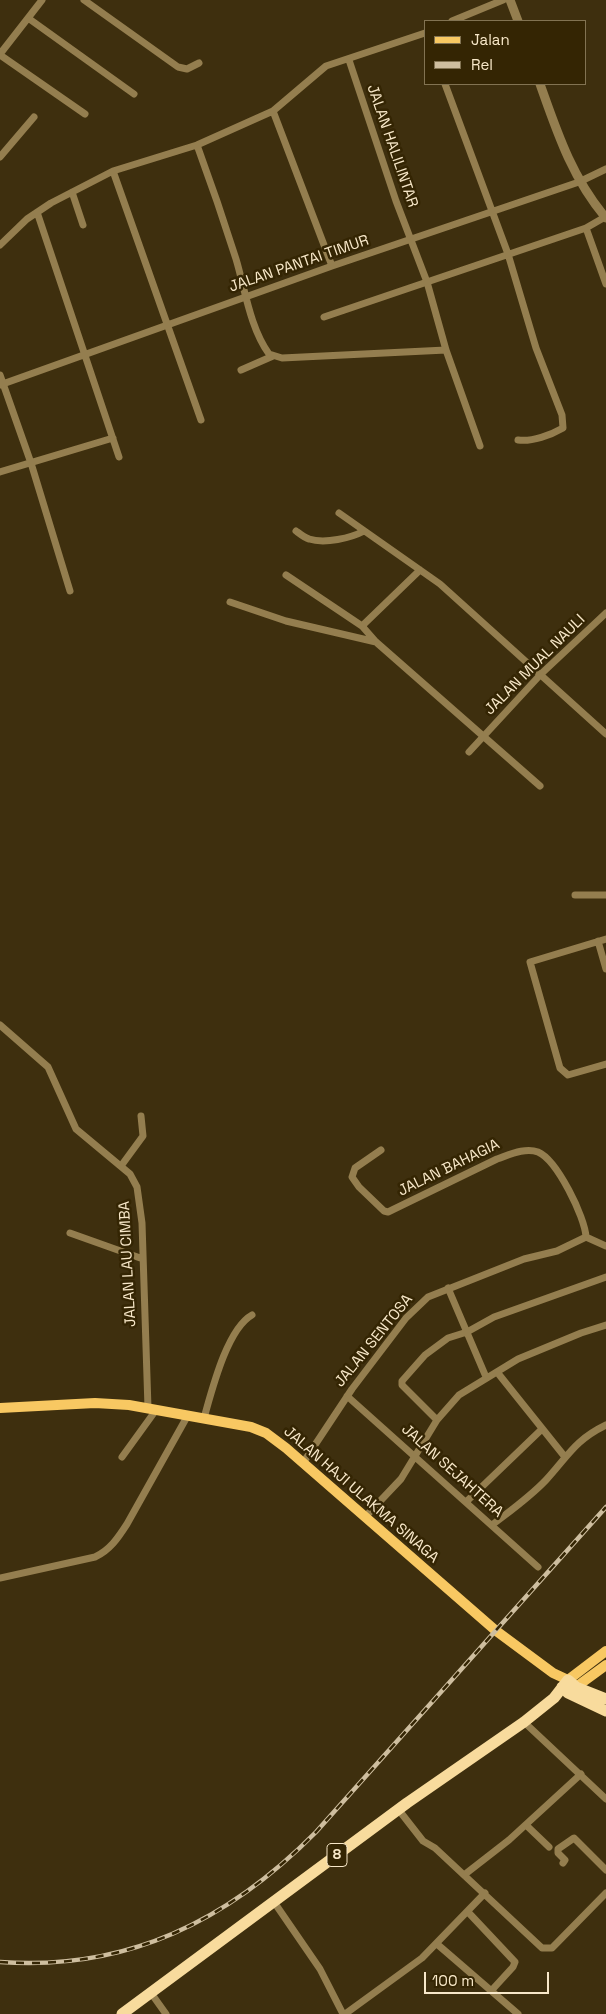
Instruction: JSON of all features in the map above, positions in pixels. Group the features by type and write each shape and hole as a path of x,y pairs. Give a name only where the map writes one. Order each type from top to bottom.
{"highway":[{"name":"8","path":"126,2013 398,1809 524,1722 568,1687"},
{"path":"568,1687 606,1700"},
{"path":"568,1687 606,1710"}],"main road":[{"name":"JALAN HAJI ULAKMA SINAGA","path":"0,1408 95,1402 188,1415 251,1427 266,1433 495,1630 553,1673 568,1687"},
{"path":"568,1687 606,1651"},
{"path":"568,1687 606,1665"}],"street":[{"path":"42,0 0,55 85,114"},
{"path":"84,0 178,67 187,69 199,63"},
{"path":"454,20 503,0"},
{"path":"510,0 518,20"},
{"path":"28,18 134,94"},
{"path":"0,245 37,212 114,171 197,145 273,111 297,93 321,69 424,33"},
{"name":"JALAN HALILINTAR","path":"349,60 426,282 446,350 480,446"},
{"path":"445,85 508,254 536,348 563,424 559,430 540,438 518,440"},
{"path":"324,317 586,228 606,218 579,182 561,144 540,85"},
{"path":"273,111 332,266"},
{"path":"0,157 34,117"},
{"path":"197,145 223,217 241,275 245,298 266,350 273,356 282,358 352,356 446,350"},
{"name":"JALAN PANTAI TIMUR","path":"2,385 332,266 579,182 606,169"},
{"path":"114,171 201,420"},
{"path":"72,192 83,225"},
{"path":"37,212 119,457"},
{"path":"586,228 606,284"},
{"path":"241,370 273,356"},
{"path":"0,375 31,463 70,591"},
{"path":"0,472 113,438"},
{"path":"339,513 440,584 606,734"},
{"path":"296,531 310,539 320,540 354,536 364,530"},
{"path":"362,626 420,570"},
{"path":"286,575 362,626 376,642 540,786"},
{"path":"230,602 286,620 376,642"},
{"name":"JALAN MUAL NAULI","path":"469,752 541,674 605,617"},
{"path":"575,895 606,895"},
{"path":"606,969 602,940 530,962 560,1068 568,1075 606,1064"},
{"name":"JALAN LAU CIMBA","path":"0,1025 48,1067 76,1129 130,1174 137,1187 142,1223 142,1259 152,1409"},
{"path":"121,1166 143,1136 141,1116"},
{"name":"JALAN BAHAGIA","path":"382,1150 355,1168 352,1177 359,1187 384,1211 392,1211 497,1159 513,1153 536,1152 544,1156 571,1193 580,1212 586,1237"},
{"path":"70,1233 142,1259"},
{"path":"586,1237 606,1246"},
{"name":"JALAN SENTOSA","path":"303,1463 347,1396 406,1318 428,1297 524,1259 557,1251 586,1237"},
{"path":"437,1420 402,1385 402,1381 426,1355 448,1338 467,1332 494,1316 606,1277"},
{"path":"448,1288 486,1377"},
{"path":"204,1418 220,1364 241,1324 252,1315"},
{"path":"365,1517 401,1479 437,1420 459,1395 486,1377 544,1348 606,1325"},
{"path":"497,1372 565,1458"},
{"name":"JALAN SEJAHTERA","path":"347,1396 538,1567"},
{"path":"122,1457 152,1409"},
{"path":"0,1578 95,1557 104,1553 116,1541 127,1524 188,1415"},
{"path":"492,1525 526,1499 565,1458 576,1443 606,1425"},
{"path":"466,1502 542,1429"},
{"path":"524,1722 606,1799"},
{"path":"464,1875 526,1825 581,1774"},
{"path":"398,1809 423,1841 436,1848 537,1944 547,1949 552,1948 606,1893"},
{"path":"526,1825 550,1847"},
{"path":"563,1863 565,1860 558,1853 558,1848 574,1838 606,1870"},
{"path":"274,1902 320,1969 344,2014 390,1983 437,1944 485,1893"},
{"path":"468,1912 515,1962 513,1968 491,1991"},
{"path":"437,1944 518,2014"},
{"path":"151,1993 166,2014"}],"railway":[{"path":"0,1962 46,1963 91,1958 133,1948 173,1934 211,1915 247,1891 282,1864 316,1832 606,1507"}]}
